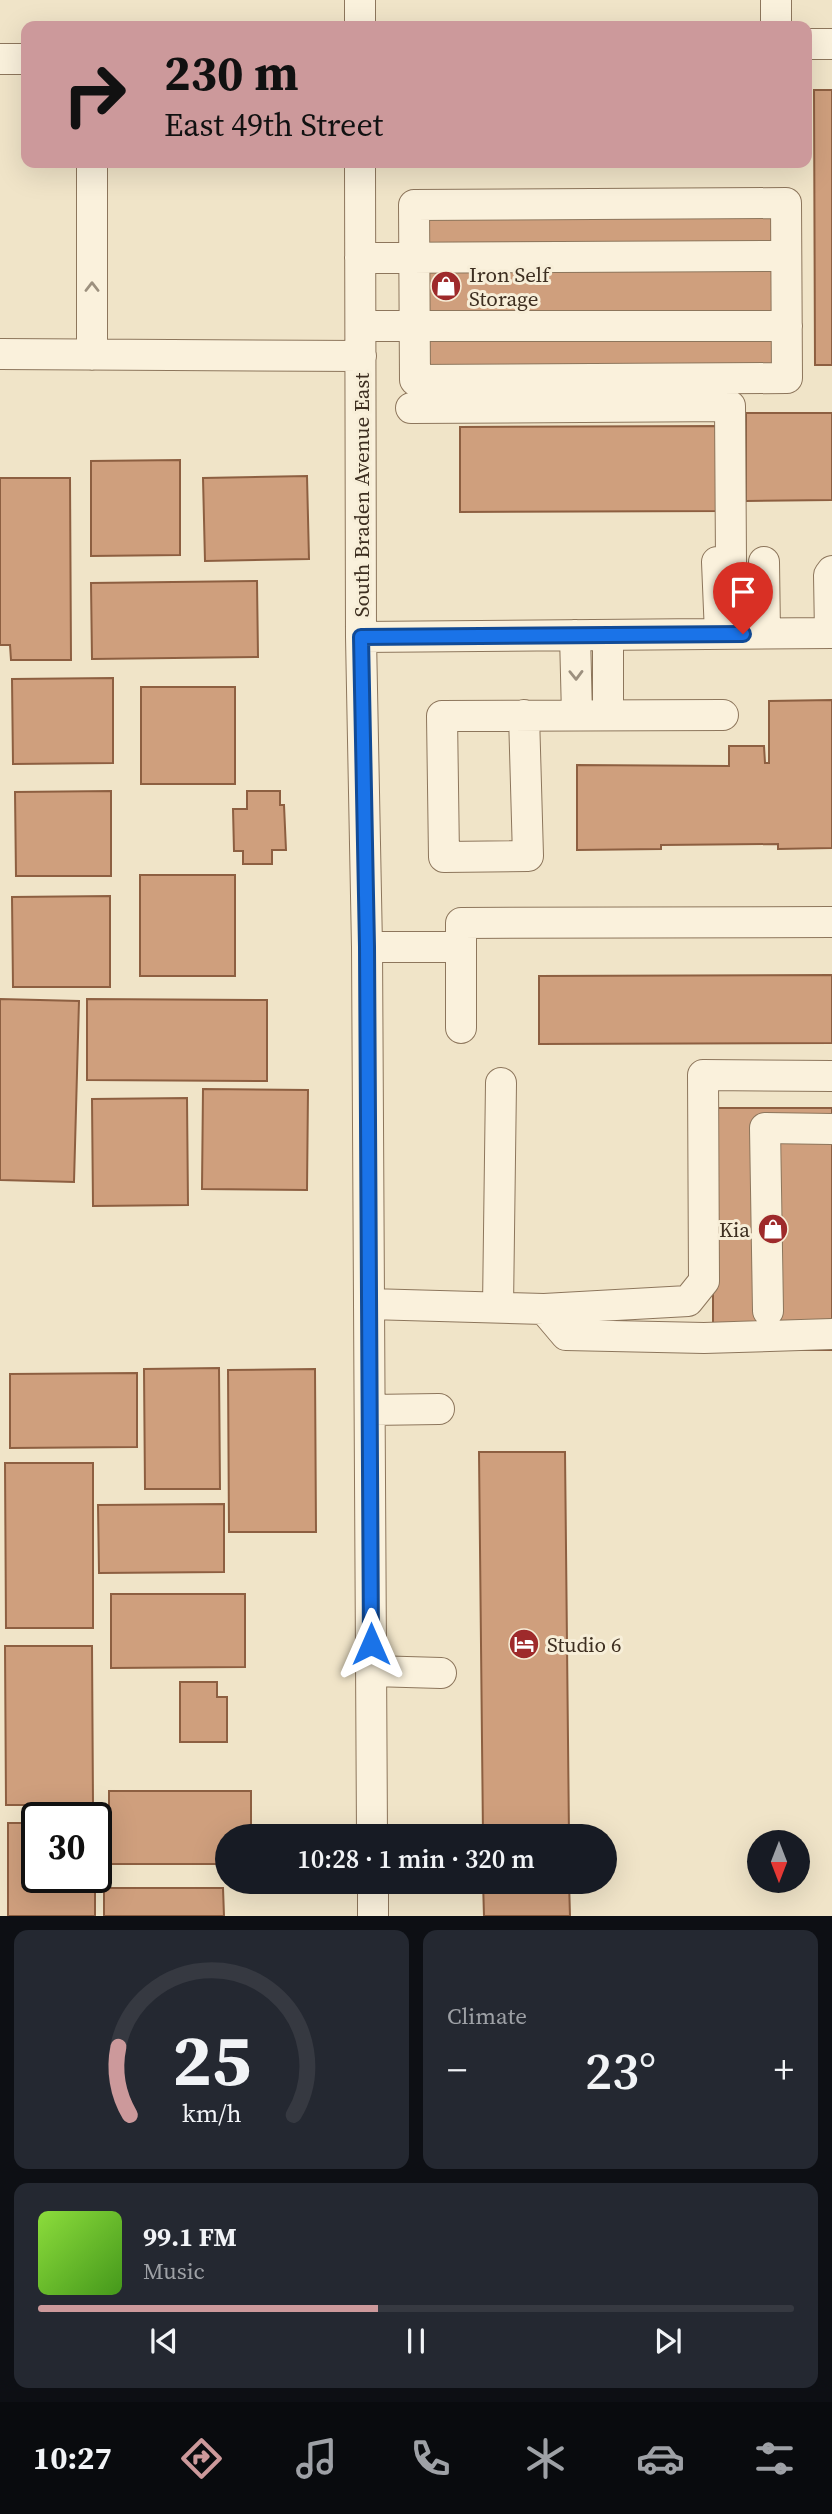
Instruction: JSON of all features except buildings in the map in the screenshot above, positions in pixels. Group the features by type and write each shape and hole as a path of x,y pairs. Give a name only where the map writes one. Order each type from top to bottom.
{"street":[{"path":"360,0 360,21"},
{"path":"776,0 776,21"},
{"path":"0,59 21,60"},
{"path":"92,168 92,355"},
{"name":"South Braden Avenue East","path":"360,168 361,637 367,947 372,1824"},
{"path":"786,203 786,256 787,378 415,380 414,205 786,203"},
{"path":"360,258 786,256"},
{"path":"361,326 787,326"},
{"path":"0,354 361,356"},
{"path":"411,408 730,406 720,634"},
{"path":"764,562 765,633"},
{"path":"361,637 831,633 829,575 832,571"},
{"path":"575,635 577,715"},
{"path":"608,635 608,715"},
{"path":"524,715 528,856 444,858 442,716 524,715 723,715"},
{"path":"461,1028 461,923 832,922"},
{"path":"367,947 461,947"},
{"path":"369,1304 544,1310 688,1301 704,1281 703,1074 832,1076"},
{"path":"498,1307 501,1083"},
{"path":"768,1311 765,1128 832,1129"},
{"path":"544,1310 566,1335 704,1338 832,1335"},
{"path":"369,1410 439,1409"},
{"path":"372,1671 440,1673"},
{"path":"373,1894 373,1916"}],"place":[{"name":"Iron Self Storage","path":"446,286"},
{"name":"Kia","path":"773,1229"},
{"name":"Studio 6","path":"524,1644"}],"route":[{"path":"371,1644 367,947 361,637 743,634"}]}
